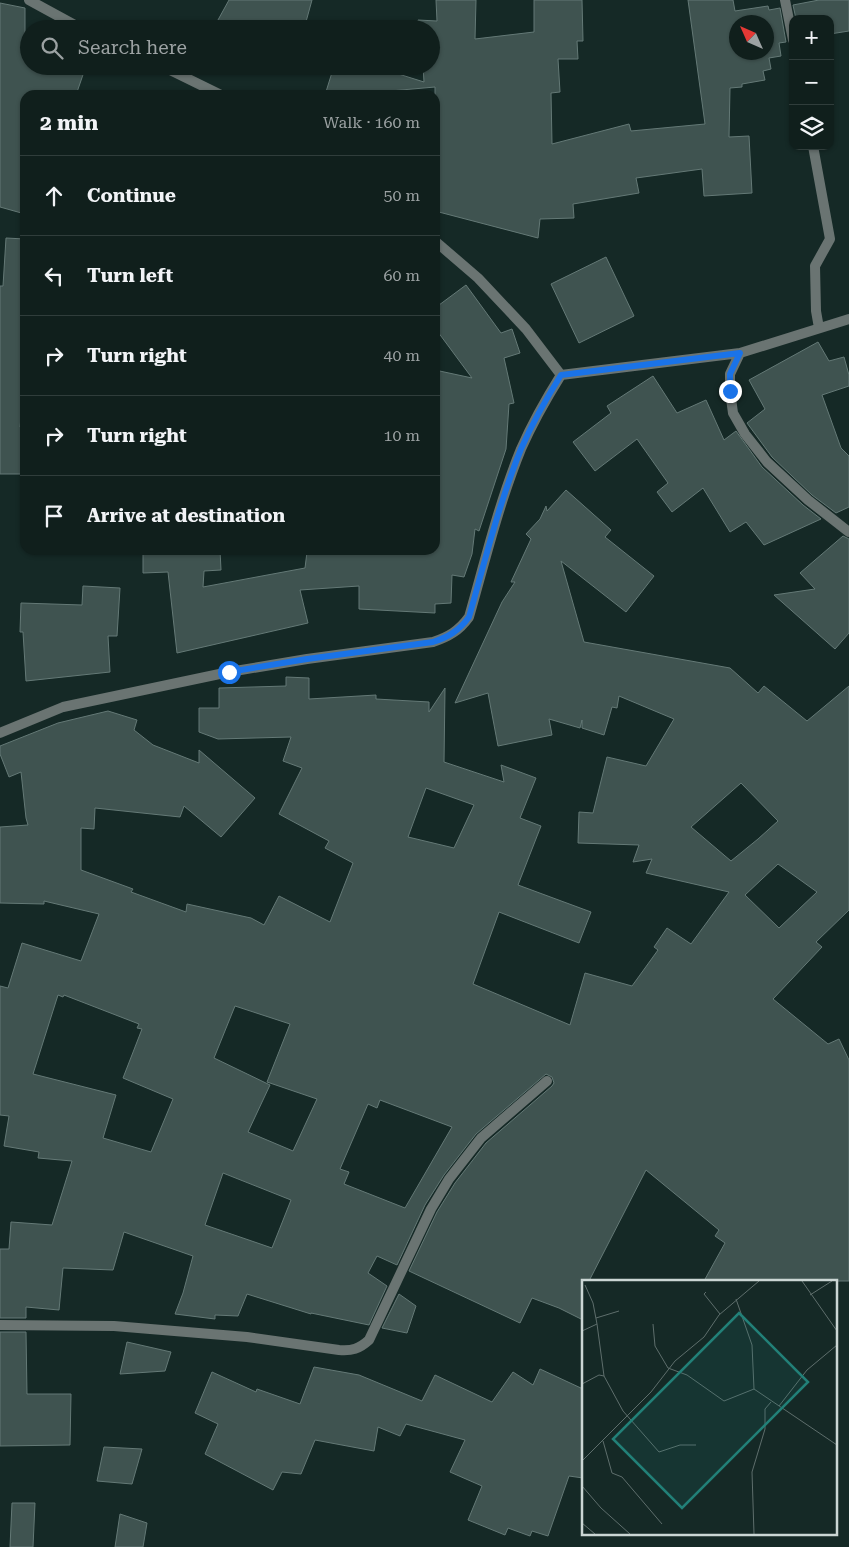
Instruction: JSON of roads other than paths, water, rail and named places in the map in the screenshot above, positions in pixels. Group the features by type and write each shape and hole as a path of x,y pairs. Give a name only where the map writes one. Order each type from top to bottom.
{"street":[{"path":"29,0 66,20"},
{"path":"785,0 789,20"},
{"path":"180,75 211,90"},
{"path":"814,150 830,239 815,266 816,311 819,328"},
{"path":"440,245 478,278 526,328 561,375"},
{"path":"561,375 740,353 849,319"},
{"path":"740,353 730,374 730,391 733,413 745,434 767,462 808,500 849,532"},
{"path":"0,733 63,708 239,670 433,642 446,638 461,628 469,617 506,489 522,448 545,401 561,375"},
{"path":"0,1325 114,1326 247,1337 339,1350 360,1348 368,1340 431,1208 449,1179 481,1138 548,1081"}]}
